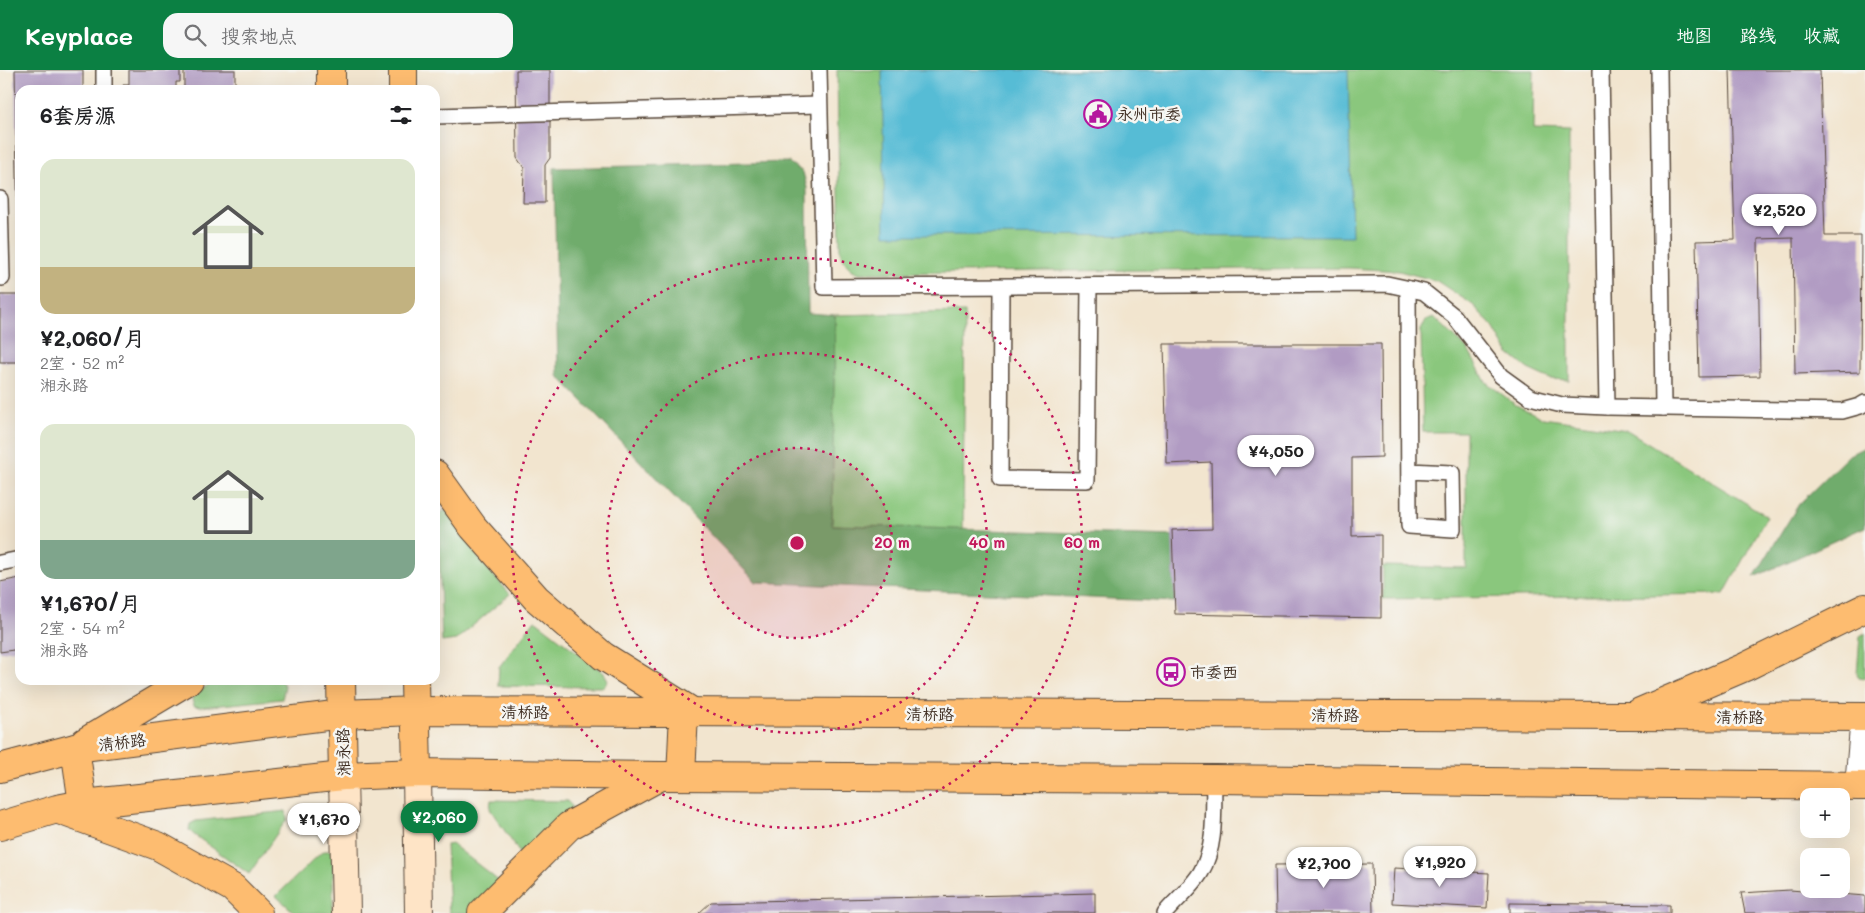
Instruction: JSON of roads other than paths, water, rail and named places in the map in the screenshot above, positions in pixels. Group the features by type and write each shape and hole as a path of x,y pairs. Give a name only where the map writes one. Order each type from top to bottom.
{"main road":[{"path":"331,70 332,85"},
{"path":"403,70 403,85"},
{"path":"440,481 473,527 536,598 603,656 689,713 670,776 569,826 482,913"},
{"path":"1630,716 1745,667 1865,608"},
{"path":"70,807 75,748 181,685"},
{"name":"湘永路","path":"341,685 346,913"},
{"path":"415,685 419,913"},
{"name":"清桥路","path":"0,768 75,748 342,714 415,711 1865,717"},
{"path":"0,826 70,807 344,776 417,773 1863,783"},
{"path":"70,807 158,846 232,888 258,913"}],"street":[{"path":"1863,783 1865,717"}],"lane":[{"path":"104,70 104,85"},
{"path":"820,70 819,105 824,287 1388,284 1424,292 1454,316 1502,376 1530,397 1562,405 1842,412 1865,403"},
{"path":"1601,70 1608,407"},
{"path":"1659,70 1664,408"},
{"path":"440,116 819,105"},
{"path":"0,198 2,278"},
{"path":"1001,287 1000,479 1087,480 1089,286"},
{"path":"1408,288 1409,526 1453,530 1452,473 1409,471"},
{"path":"0,563 15,560"},
{"path":"1165,913 1201,873 1208,856 1212,839 1214,779"}],"water":[{"path":"882,70 1348,70 1352,236 885,235"}],"place":[{"name":"永州市委","path":"1098,114"},
{"name":"市委西","path":"1171,672"}]}
